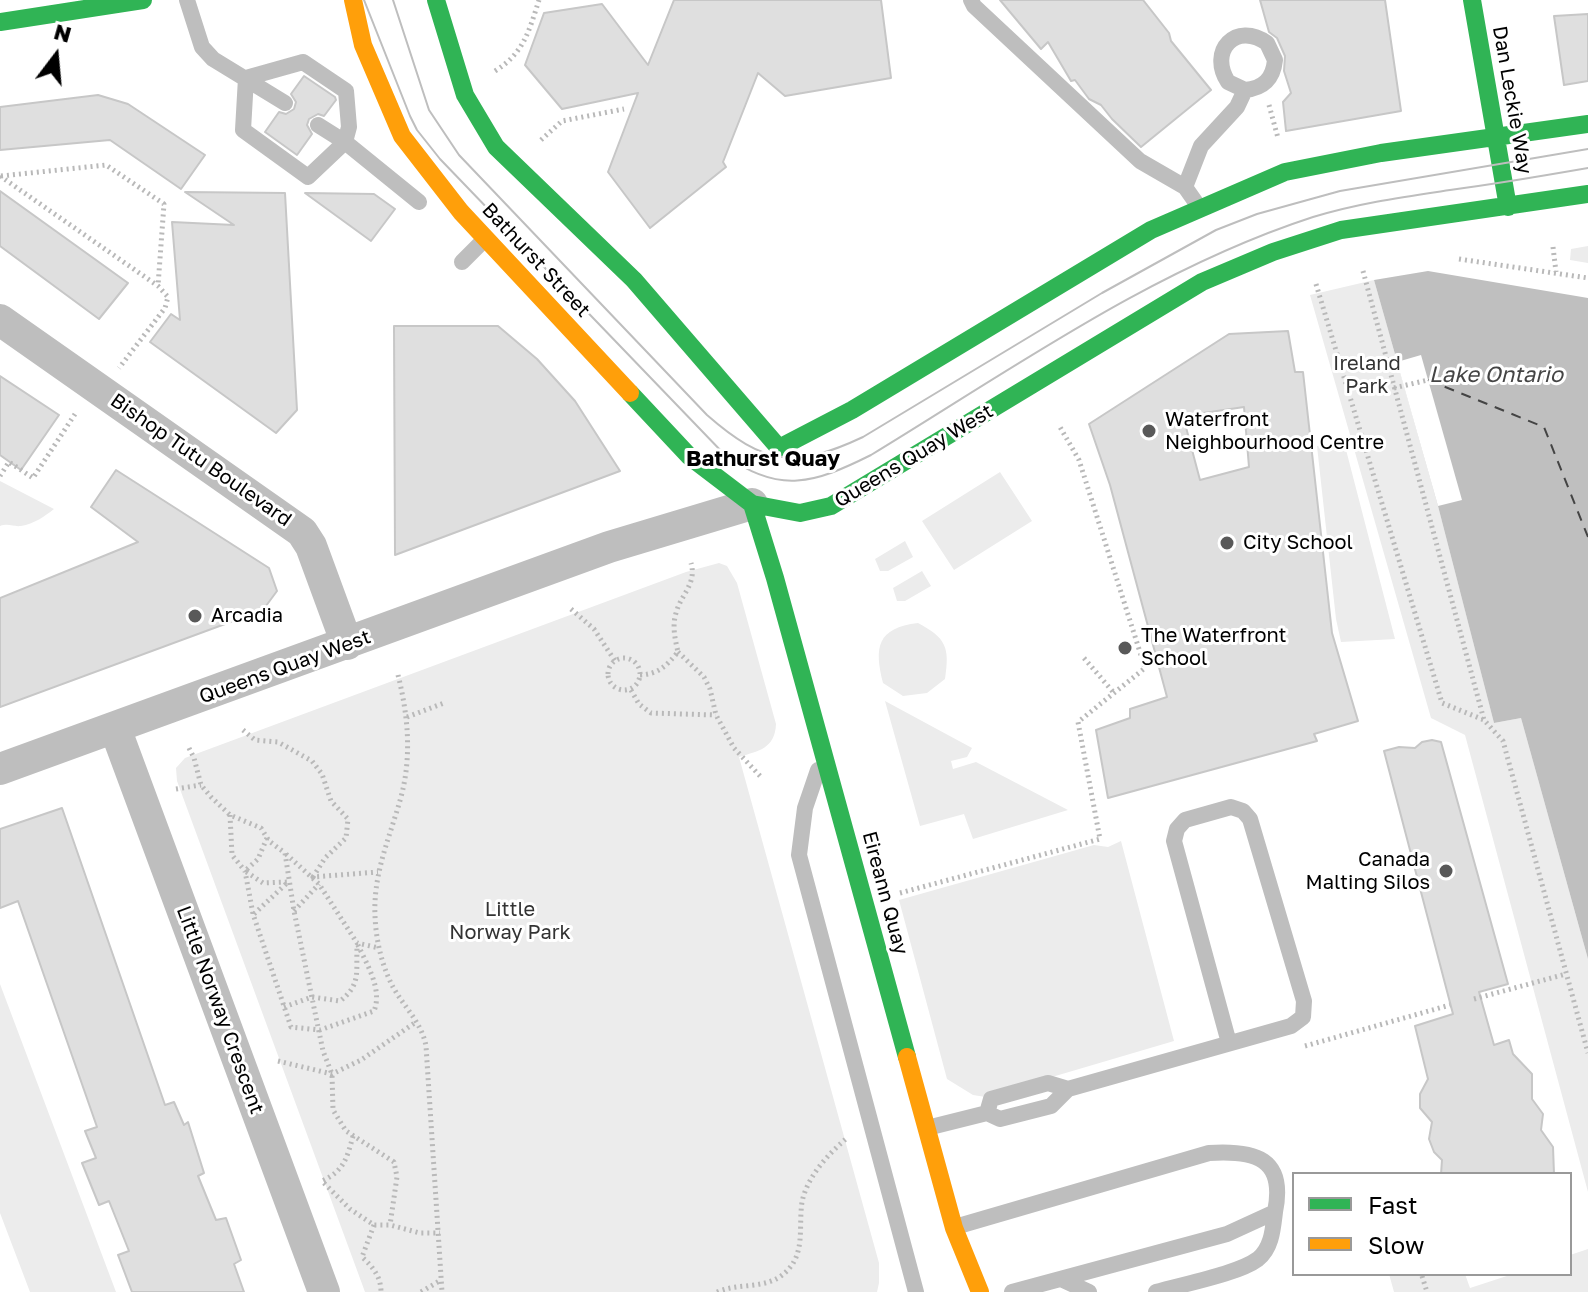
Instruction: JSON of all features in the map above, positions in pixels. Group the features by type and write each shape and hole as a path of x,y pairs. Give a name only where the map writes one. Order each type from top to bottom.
{"main road":[{"path":"0,22 143,0"},
{"name":"Bathurst Street","path":"353,0 363,45 402,136 389,154 461,212 689,456 755,498"},
{"path":"436,0 462,93 477,123 496,147 634,280 779,448"},
{"name":"Dan Leckie Way","path":"1472,0 1508,207"},
{"path":"770,467 779,448 852,410 1151,230 1199,207 1285,172 1381,153 1588,124"},
{"name":"Queens Quay West","path":"755,498 800,513 831,506 1202,282 1273,252 1341,230 1588,194"},
{"name":"Eireann Quay","path":"755,498 954,1228 980,1292"}],"street":[{"name":"Bishop Tutu Boulevard","path":"0,320 302,532 311,546 347,644"},
{"name":"Queens Quay West","path":"0,769 609,547 755,498"},
{"name":"Little Norway Crescent","path":"115,728 324,1292"}],"lane":[{"path":"187,0 202,47 213,59 285,103"},
{"path":"971,0 1140,161 1185,187 1199,207"},
{"path":"1240,36 1259,38 1272,51 1274,70 1263,85 1245,90 1228,82 1220,65 1225,47 1240,36"},
{"path":"303,62 346,91 349,127 345,142 308,177 243,130 246,78 303,62"},
{"path":"1185,187 1201,146 1237,107 1245,90"},
{"path":"318,125 345,142 389,154 419,202"},
{"path":"462,262 485,238"},
{"path":"824,754 805,808 799,855 916,1292"},
{"path":"927,1128 987,1113 991,1099 1048,1083 1068,1089 1291,1026 1303,1017 1304,1001 1250,819 1243,811 1231,807 1185,820 1177,829 1174,841 1229,1043"},
{"path":"954,1228 1209,1153 1236,1151 1260,1157 1273,1172 1278,1195 1271,1239 1260,1258 1236,1269 1156,1292"},
{"path":"1012,1292 1227,1234 1275,1212"},
{"path":"965,1292 970,1270"},
{"path":"1061,1279 1089,1292"}],"path":[{"path":"489,76 511,61 527,36 539,0"},
{"path":"1263,85 1282,152"},
{"path":"531,148 562,121 624,109"},
{"path":"0,176 106,165 164,204 158,286"},
{"path":"0,176 158,286 168,297 165,308 93,384 33,478 9,462 0,476"},
{"path":"1553,247 1556,272"},
{"path":"1459,259 1588,278"},
{"path":"1363,271 1484,720"},
{"path":"1316,284 1442,703 1484,720 1503,741 1588,1053"},
{"path":"1394,388 1428,380"},
{"path":"892,895 1100,839 1078,722 1145,668 1079,460 1060,427"},
{"path":"691,563 692,581 677,608 674,622 678,652 704,677 716,715 734,748 760,776"},
{"path":"571,609 594,629 615,661"},
{"path":"640,675 654,674 678,652"},
{"path":"1084,658 1114,693"},
{"path":"628,659 638,665 638,683 631,690 620,690 609,677 615,661 628,659"},
{"path":"398,675 407,717 407,757 404,784 378,872 375,911 379,948 393,987 423,1035 427,1053 442,1292"},
{"path":"631,690 639,704 651,713 716,715"},
{"path":"407,717 444,703"},
{"path":"243,730 255,740 278,742 312,761 322,774 331,801 348,819 346,838 325,858 313,877"},
{"path":"189,748 201,785 230,815 260,827 319,884 357,943 375,986 376,1008 371,1013 320,1030 291,1027 253,914 245,871"},
{"path":"176,789 201,785"},
{"path":"230,815 232,855 245,871 263,883 288,882"},
{"path":"245,871 258,859 267,837"},
{"path":"285,853 288,882 323,1051 332,1074 333,1110 341,1125 353,1136 394,1162 397,1177 390,1225"},
{"path":"313,877 378,872"},
{"path":"253,914 288,882"},
{"path":"294,911 319,884"},
{"path":"357,943 379,948"},
{"path":"284,1007 312,997 340,1001 351,993 356,983 357,943"},
{"path":"1474,999 1567,974"},
{"path":"278,1061 332,1074 361,1060 416,1022"},
{"path":"353,1136 341,1170 322,1181 350,1209 374,1225 390,1225 420,1233 440,1233"},
{"path":"717,1292 737,1286 768,1283 791,1267 798,1255 802,1201 809,1182 835,1148 847,1138"},
{"path":"374,1225 362,1257 381,1282 381,1292"},
{"path":"1422,1276 1427,1292"},
{"path":"421,1292 442,1279"}],"green space":[{"path":"1588,246 1588,263 1570,260 1571,249"},
{"name":"Ireland Park","path":"1374,280 1438,506 1494,723 1521,718 1588,959 1588,1192 1465,735 1431,718 1310,295"},
{"path":"1344,442 1395,639 1341,642 1317,446"},
{"path":"1000,472 1032,521 954,570 922,521"},
{"path":"0,481 54,509 26,525 0,526"},
{"path":"905,541 913,557 888,571 880,571 875,559"},
{"name":"Little Norway Park","path":"719,563 727,566 737,583 776,724 769,744 759,751 739,757 879,1263 877,1292 365,1292 177,781 176,768 185,758 686,572"},
{"path":"922,571 931,586 905,601 897,601 893,588"},
{"path":"918,623 935,634 944,645 947,659 945,679 927,693 903,696 883,683 879,650 882,641 894,629"},
{"path":"885,701 972,748 967,757 951,761 953,769 976,762 1068,810 973,839 964,814 920,826"},
{"path":"1121,841 1174,1041 1035,1082 992,1098 973,1095 947,1079 899,900 1094,845 1108,847"},
{"path":"0,984 116,1292 30,1292 0,1213"},
{"path":"1588,1249 1588,1292 1394,1292 1390,1276 1466,1276 1470,1288 1507,1276 1572,1276 1572,1254"}],"water":[{"name":"Lake Ontario","path":"1428,271 1588,298 1588,959 1521,718 1494,723 1438,506 1374,280"}],"pier":[{"path":"1421,355 1462,500 1438,506 1397,362"}],"building":[{"path":"674,0 881,0 891,78 785,96 758,73 723,162 726,167 650,228 608,172 638,93 562,109 525,65 544,13 602,4 648,65"},
{"path":"1000,0 1143,0 1211,90 1141,147 1101,105 1089,99 1075,80 1071,81 1048,42 1041,49"},
{"path":"1260,0 1385,0 1401,111 1286,131 1283,102 1291,93 1284,71 1285,56 1277,38 1269,32"},
{"path":"1588,14 1588,81 1564,85 1554,16"},
{"path":"304,76 336,100 324,116 318,114 309,119 307,125 312,134 297,155 265,132 279,112 286,114 294,109 296,102 291,94"},
{"path":"98,95 128,104 205,155 181,189 110,140 0,150 0,107"},
{"path":"0,191 128,283 99,319 0,246"},
{"path":"185,192 285,193 297,410 276,433 150,342 171,314 180,320 172,222 234,225"},
{"path":"305,193 374,194 395,209 371,241"},
{"path":"394,326 498,326 537,359 575,401 620,471 395,555"},
{"path":"1288,331 1295,372 1303,372 1332,633 1358,721 1314,734 1317,741 1108,798 1096,730 1130,718 1130,709 1167,697 1110,485 1089,424 1229,334","holes":["1244,407 1249,467 1200,480 1183,416"]},
{"path":"0,376 59,415 21,470 0,455"},
{"path":"116,470 269,568 277,591 263,610 0,707 0,598 138,542 91,507"},
{"name":"Canada Malting Silos","path":"1422,742 1441,742 1508,984 1479,992 1494,1045 1509,1040 1513,1054 1532,1074 1532,1099 1543,1114 1541,1130 1553,1147 1554,1172 1441,1172 1442,1160 1434,1152 1429,1139 1432,1122 1420,1108 1420,1094 1428,1079 1415,1026 1453,1014 1384,751 1399,747 1415,748"},
{"path":"62,808 165,1105 174,1102 184,1125 188,1122 204,1173 198,1176 216,1220 226,1218 241,1260 234,1264 244,1292 132,1292 118,1255 129,1251 109,1201 99,1205 82,1163 96,1158 85,1131 97,1127 18,901 0,908 0,829"}],"ferry route":[{"path":"1428,380 1544,427 1588,537"}],"tram line":[{"path":"364,0 410,116 440,159 725,455 744,468 780,480 814,478 871,455 1086,323 1141,292 1254,239 1313,217 1364,204 1588,168"},
{"path":"393,0 429,110 459,155 707,415 746,444 781,457 818,454 863,437 1102,293 1216,230 1257,214 1340,191 1588,149"}],"traffic: fast":[{"path":"0,22 143,0"},
{"path":"436,0 465,95 496,147 634,280 779,448"},
{"path":"1472,0 1508,207"},
{"path":"779,448 852,410 1151,230 1285,172 1381,153 1588,124"},
{"path":"630,393 689,456 752,504 800,513 831,506 1202,282 1273,252 1341,230 1588,194"},
{"path":"752,504 907,1057"}],"traffic: slow":[{"path":"353,0 363,45 402,136 461,212 630,393"},
{"path":"907,1057 954,1228 980,1292"}],"place":[{"name":"Waterfront Neighbourhood Centre","path":"1149,431"},
{"name":"City School","path":"1227,543"},
{"name":"Arcadia","path":"195,616"},
{"name":"The Waterfront School","path":"1125,648"},
{"name":"Canada Malting Silos","path":"1446,871"}],"district":[{"name":"Bathurst Quay","path":"763,459"}]}
